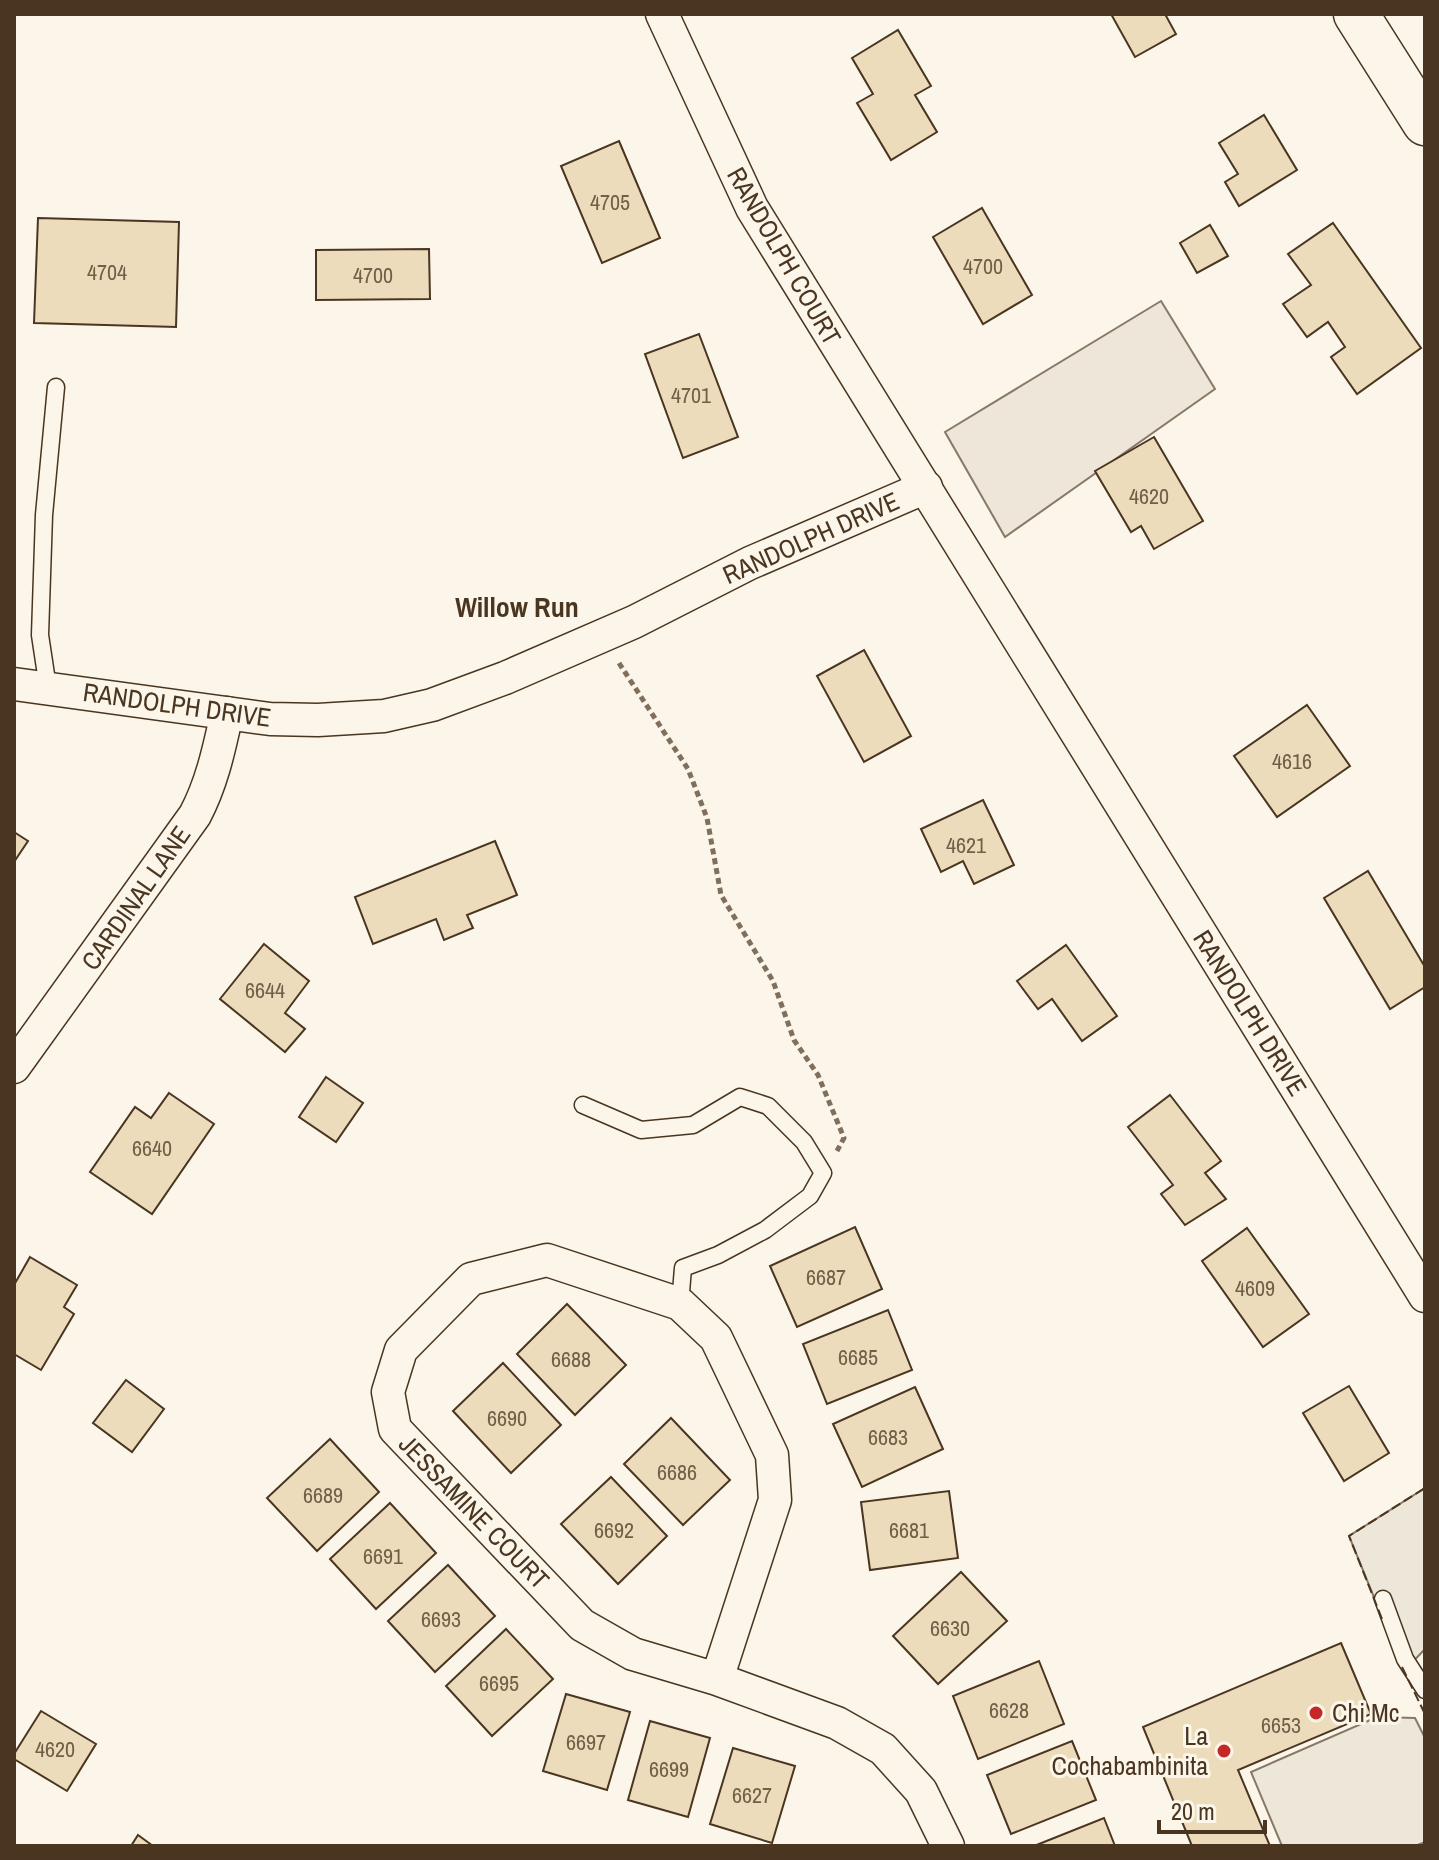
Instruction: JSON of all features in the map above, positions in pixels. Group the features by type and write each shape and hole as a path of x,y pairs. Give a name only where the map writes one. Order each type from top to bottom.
{"street":[{"name":"RANDOLPH COURT","path":"662,14 752,208 884,425 926,487"},
{"path":"1356,14 1425,123"},
{"name":"RANDOLPH DRIVE","path":"14,684 270,719 384,716 432,705 505,678 750,563 926,487 1425,1296"},
{"name":"CARDINAL LANE","path":"14,1067 195,815 206,795 216,764 227,713"},
{"name":"JESSAMINE COURT","path":"547,1260 680,1304 716,1338 772,1455 775,1500 717,1679 633,1654 582,1625 395,1429 388,1392 401,1350 471,1279 547,1260"},
{"path":"717,1679 837,1723 883,1749 921,1791 948,1846"}],"lane":[{"path":"48,688 40,635 44,515 56,387"},
{"path":"583,1105 641,1130 693,1125 740,1097 768,1106 804,1142 823,1173 810,1196 765,1230 718,1255 683,1268 680,1304"},
{"path":"1383,1599 1405,1659 1425,1690"}],"path":[{"path":"600,636 688,769 707,818 721,895 773,981 794,1040 818,1075 844,1138"}],"shaded area":[{"path":"1161,301 1215,389 1005,537 945,432"},
{"path":"1425,1488 1425,1649 1404,1671 1349,1536"},
{"path":"1377,1717 1415,1718 1425,1738 1425,1842 1415,1846 1282,1846 1251,1772"}],"building":[{"path":"1111,14 1165,14 1176,34 1135,57"},
{"path":"898,30 931,86 915,95 937,132 891,160 857,103 873,94 852,58"},
{"path":"1264,115 1297,170 1239,206 1225,182 1238,174 1219,143"},
{"path":"619,141 660,238 602,263 561,166"},
{"path":"982,208 1032,295 983,324 933,237"},
{"path":"38,218 179,222 176,327 34,323"},
{"path":"1333,223 1421,348 1357,394 1331,357 1345,347 1328,322 1307,337 1283,304 1311,285 1288,254"},
{"path":"1210,225 1228,256 1197,273 1180,243"},
{"path":"429,249 430,299 316,300 316,250"},
{"path":"699,334 738,437 683,458 645,354"},
{"path":"1154,437 1203,521 1154,549 1141,526 1131,532 1095,471"},
{"path":"864,650 911,736 864,762 817,676"},
{"path":"1307,705 1350,766 1277,817 1234,756"},
{"path":"983,800 1014,865 974,884 963,861 941,872 921,829"},
{"path":"14,832 28,841 14,862"},
{"path":"495,841 517,895 467,915 473,928 444,940 436,919 373,944 355,897"},
{"path":"1368,871 1425,967 1425,987 1390,1009 1324,898"},
{"path":"264,944 309,981 285,1013 305,1029 285,1052 220,999"},
{"path":"1066,945 1117,1016 1082,1041 1052,999 1038,1009 1017,981"},
{"path":"326,1077 363,1103 336,1142 299,1117"},
{"path":"169,1093 214,1124 152,1214 90,1172 135,1107 151,1118"},
{"path":"1170,1095 1221,1161 1205,1173 1226,1199 1185,1225 1161,1194 1173,1185 1128,1127"},
{"path":"855,1227 882,1289 797,1327 770,1266"},
{"path":"1247,1228 1309,1314 1263,1347 1202,1261"},
{"path":"30,1257 77,1285 64,1307 74,1314 41,1370 14,1354 14,1285"},
{"path":"567,1304 626,1365 575,1415 517,1354"},
{"path":"888,1310 912,1370 827,1404 803,1344"},
{"path":"503,1363 561,1425 511,1473 453,1411"},
{"path":"126,1380 164,1409 132,1452 93,1423"},
{"path":"1349,1386 1389,1453 1344,1481 1303,1413"},
{"path":"915,1387 943,1449 862,1487 833,1424"},
{"path":"671,1418 730,1480 683,1525 624,1464"},
{"path":"330,1439 379,1492 317,1551 267,1498"},
{"path":"611,1477 667,1536 618,1584 561,1524"},
{"path":"949,1491 958,1558 870,1570 861,1502"},
{"path":"390,1503 436,1553 376,1609 330,1559"},
{"path":"448,1565 495,1616 435,1672 388,1621"},
{"path":"961,1572 1007,1621 938,1684 893,1636"},
{"path":"506,1629 553,1679 492,1736 446,1686"},
{"path":"1341,1643 1371,1714 1238,1770 1270,1846 1192,1846 1143,1727"},
{"path":"1039,1661 1064,1724 978,1759 953,1696"},
{"path":"566,1694 630,1712 607,1790 543,1771"},
{"path":"41,1711 96,1744 67,1791 14,1759 14,1754"},
{"path":"650,1721 710,1738 688,1817 628,1800"},
{"path":"1072,1741 1096,1800 1011,1834 987,1775"},
{"path":"733,1748 795,1766 772,1843 710,1824"},
{"path":"1104,1818 1115,1846 1034,1846"},
{"path":"138,1835 153,1846 131,1846"}],"fence":[{"path":"1382,1619 1349,1536 1425,1488"},
{"path":"1402,1667 1425,1714"}],"place":[{"name":"Chi Mc","path":"1316,1713"},
{"name":"La Cochabambinita","path":"1224,1751"}],"district":[{"name":"Willow Run","path":"517,607"}]}
